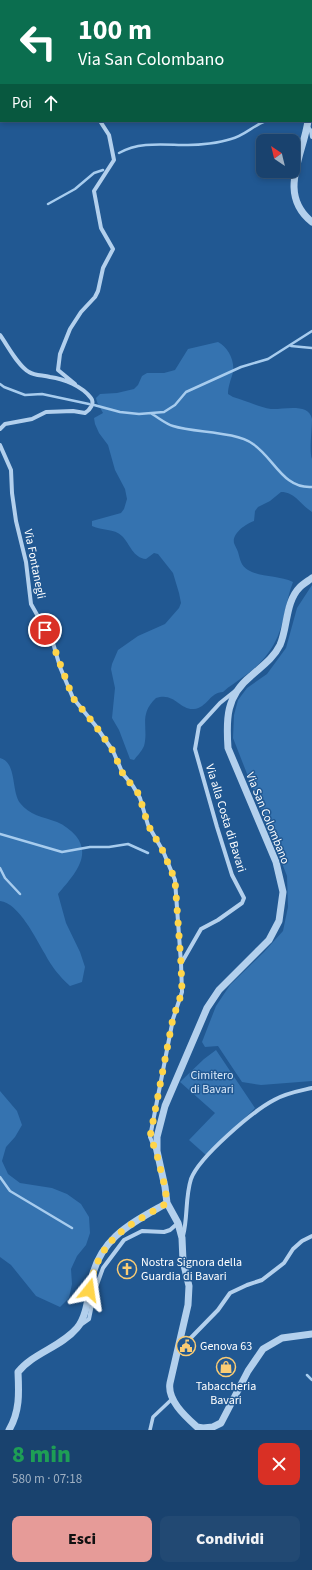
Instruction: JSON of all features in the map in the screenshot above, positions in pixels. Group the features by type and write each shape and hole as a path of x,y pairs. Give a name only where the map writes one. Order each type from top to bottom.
{"street":[{"path":"0,429 5,424 32,419 46,412 73,411 85,413 91,406 92,400 58,370 58,366 60,354 73,322 98,291 103,268 113,249 101,228 94,190 114,160 109,135 101,122"},
{"path":"309,123 312,137"},
{"path":"309,123 293,180 294,198 306,218 312,222"},
{"path":"0,336 21,365 28,372 75,384"},
{"name":"Via Fontanegli","path":"0,445 11,470 12,493 16,521 26,562 31,604 52,642 73,698 95,725 113,751 123,774 138,793 148,825 166,857 175,880 182,992 173,1018 150,1137 156,1151"},
{"name":"Via San Colombano","path":"167,1203 165,1187 156,1151 157,1138 165,1106 207,1008 219,990 268,940 280,921 283,892 276,862 228,748 228,713 237,689 273,657 281,643 292,599 299,588 312,578"},
{"name":"Via alla Costa di Bavari","path":"181,963 201,929 218,920 242,903 244,898 232,875 195,749 199,726 220,703 237,689"},
{"path":"182,1238 186,1225 186,1200 191,1179 201,1162 234,1130 259,1110 275,1100 293,1092 312,1088"},
{"path":"77,1328 84,1315 92,1277 106,1248 116,1234 125,1227 167,1203 178,1223 182,1238 183,1261 190,1296 169,1389 172,1399 198,1428 213,1427 221,1423 248,1371 263,1349 282,1338 312,1334"},
{"path":"9,1430 14,1421 20,1397 18,1372 24,1365 51,1348 89,1319 95,1290 103,1268 124,1240 142,1231 164,1232 170,1230 178,1223"},
{"path":"178,1351 218,1310 230,1293 262,1280 284,1263 293,1249 302,1241 312,1236"},
{"path":"150,1430 153,1417 172,1399"}],"green space":[{"path":"218,342 228,351 233,363 233,372 228,394 266,408 294,408 306,410 310,414 312,419 312,512 294,496 281,492 270,501 258,507 255,511 254,521 247,524 237,532 234,543 241,562 248,570 253,573 282,578 293,582 278,637 268,654 247,674 198,708 189,709 168,697 156,698 147,710 144,746 134,760 130,759 119,730 112,718 115,688 111,669 112,664 118,650 138,636 165,624 179,608 181,603 173,573 158,554 154,553 146,559 142,558 135,553 119,533 92,526 92,521 121,513 127,499 125,489 115,470 108,445 99,433 95,424 94,418 103,413 96,398 100,394 117,393 134,389 138,385 142,376 147,373 164,373 175,370 188,349"},
{"path":"312,585 312,1081 261,1085 242,1082 218,1046 205,1047 202,1042 216,1006 230,985 283,931 288,907 287,876 233,738 234,715 238,700 247,688 267,674 286,648 297,608"},
{"path":"0,758 9,765 17,798 20,803 32,813 65,826 76,836 81,844 82,852 78,867 58,894 66,923 80,952 85,967 82,982 70,986 66,983 50,963 32,931 20,915 7,903 0,901"},
{"name":"Cimitero di Bavari","path":"216,1050 255,1108 207,1156 189,1140 215,1113 180,1082 204,1059"},
{"path":"0,1091 17,1111 22,1125 15,1137 6,1147 2,1161 8,1174 20,1183 52,1188 67,1194 81,1204 89,1217 90,1233 86,1245 77,1256 71,1269 72,1284 69,1298 60,1307 36,1296 11,1265 0,1257"}],"waterway":[{"path":"119,153 127,149 144,145 193,145 221,142 236,138 264,122"},
{"path":"48,204 75,189 94,173 103,170"},
{"path":"94,405 120,412 139,414 164,412 175,405 186,392 241,367 268,359 312,331"},
{"path":"291,346 312,348"},
{"path":"0,384 25,395 42,394 89,404"},
{"path":"152,414 173,426 226,434 245,440 260,450 286,478 302,486 312,487"},
{"path":"0,834 62,852 90,847 109,847 128,844 148,853"},
{"path":"0,868 5,878 20,894"},
{"path":"0,1177 10,1191 72,1228"},
{"path":"307,1375 312,1380"}],"place":[{"name":"Nostra Signora della Guardia di Bavari","path":"127,1269"},
{"name":"Genova 63","path":"186,1346"},
{"name":"Tabaccheria Bavari","path":"226,1367"}],"route":[{"path":"45,630 52,642 60,667 73,698 95,725 113,751 123,774 138,793 144,817 169,863 175,880 181,963 182,992 173,1018 150,1137 156,1151 165,1187 167,1203 125,1227 116,1234 96,1266 89,1290"}]}
